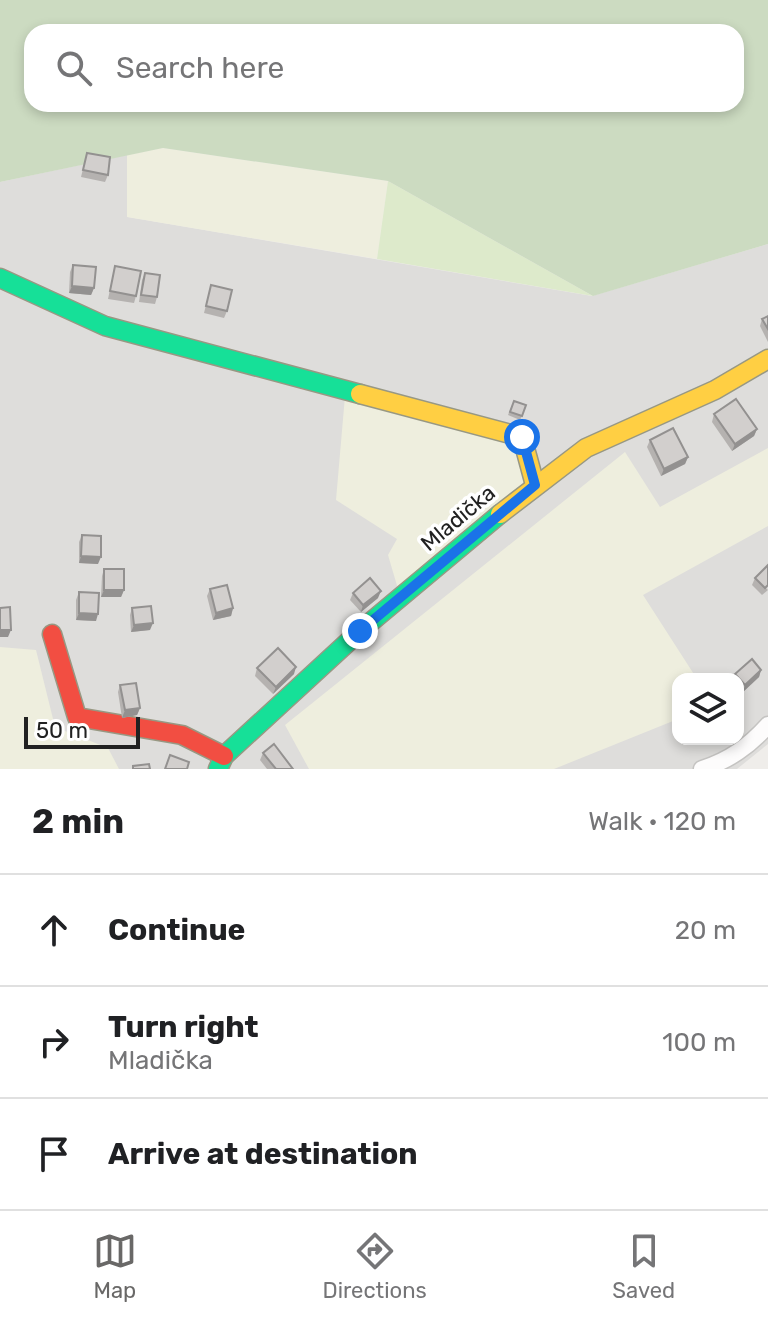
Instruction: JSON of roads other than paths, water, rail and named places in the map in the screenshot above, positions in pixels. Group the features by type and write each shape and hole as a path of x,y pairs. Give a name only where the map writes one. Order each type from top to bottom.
{"street":[{"path":"0,278 105,326 522,437 535,485"},
{"name":"Mladička","path":"221,763 360,631 535,485 586,448 715,390 768,359"},
{"path":"52,634 77,717 182,735 221,763"},
{"path":"702,769 722,763 750,745 768,725"}]}
